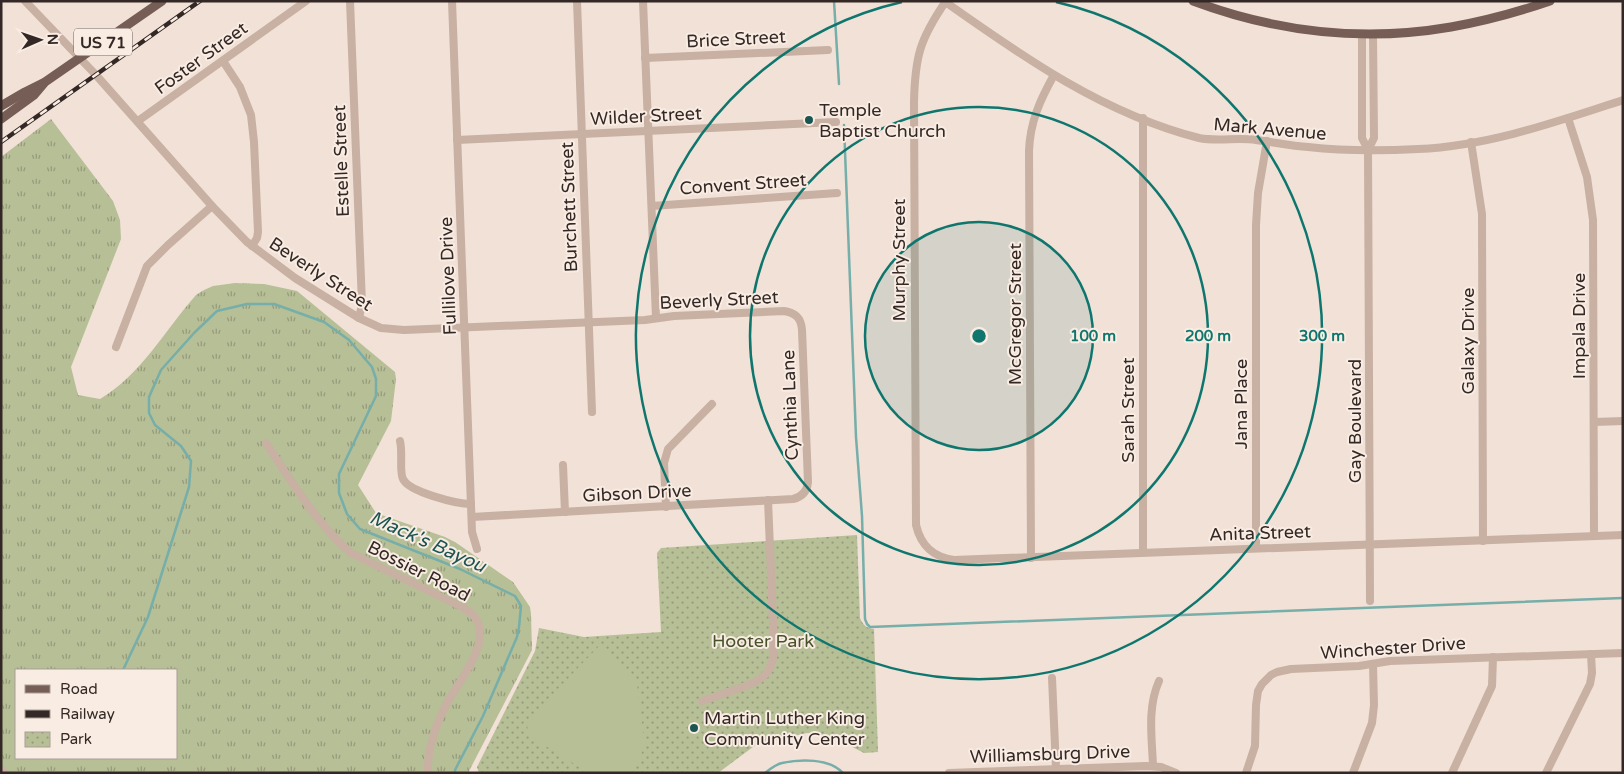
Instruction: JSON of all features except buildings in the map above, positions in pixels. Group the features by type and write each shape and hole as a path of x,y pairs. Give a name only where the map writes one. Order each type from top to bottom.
{"main road":[{"name":"US 71","path":"1,106 45,82 162,1"},
{"path":"1193,1 1248,19 1276,25 1302,30 1362,34 1415,32 1452,27 1501,16 1550,1"},
{"name":"US 71","path":"1,119 34,95 45,82"}],"street":[{"name":"Beverly Street","path":"25,1 138,121 212,206 252,246 295,278 359,318 381,328 389,330 645,320 784,311 796,315"},
{"name":"Foster Street","path":"138,121 306,1"},
{"name":"Estelle Street","path":"350,1 362,304 359,318"},
{"name":"Fullilove Drive","path":"452,1 471,504 473,537 477,548"},
{"name":"Burchett Street","path":"576,1 592,412"},
{"path":"643,1 656,318"},
{"name":"Mark Avenue","path":"945,1 1029,60 1054,75 1101,100 1143,118 1201,138 1218,140 1247,139 1314,148 1418,149 1471,142 1537,128 1623,100"},
{"name":"Murphy Street","path":"916,525 914,83 919,51 932,22 945,1"},
{"name":"Gay Boulevard","path":"1362,34 1362,138 1368,150 1370,601"},
{"name":"Gay Boulevard","path":"1368,150 1374,138 1373,34"},
{"name":"Brice Street","path":"645,58 828,50"},
{"path":"222,61 243,93 252,123 258,232 252,246"},
{"name":"McGregor Street","path":"1031,558 1029,151 1030,136 1037,108 1054,75"},
{"name":"Sarah Street","path":"1143,118 1143,552"},
{"name":"Impala Drive","path":"1568,118 1587,178 1593,220 1594,536"},
{"name":"Wilder Street","path":"457,140 836,122"},
{"name":"Jana Place","path":"1256,548 1256,224 1258,194 1267,141"},
{"name":"Galaxy Drive","path":"1471,142 1480,201 1483,238 1483,540"},
{"name":"Convent Street","path":"652,206 836,193"},
{"path":"116,347 147,266 212,206"},
{"name":"Cynthia Lane","path":"796,315 801,322 802,330 808,482 804,494"},
{"path":"666,507 664,463 668,449 712,404"},
{"path":"1594,422 1623,421"},
{"path":"400,441 402,453 401,473 406,483 414,489 454,502 471,504"},
{"name":"Bossier Road","path":"266,443 318,520 336,541 351,553 462,607 470,612 478,622 478,648 447,703 436,728 430,747 428,773"},
{"path":"563,466 566,512"},
{"name":"Gibson Drive","path":"472,517 793,499 804,494"},
{"path":"702,701 757,682 769,671 772,664 774,646 768,500"},
{"name":"Anita Street","path":"916,525 920,539 930,551 947,559 1031,558 1143,552 1623,535"},
{"name":"Winchester Drive","path":"1246,773 1255,746 1257,697 1266,679 1277,672 1291,669 1359,666 1390,661 1623,653"},
{"path":"1546,773 1590,684 1592,673 1591,654"},
{"path":"1452,773 1492,686 1493,657"},
{"path":"1353,773 1372,723 1374,696 1373,664"},
{"path":"1052,678 1056,768"},
{"name":"Williamsburg Drive","path":"1153,766 1151,710 1159,681"},
{"name":"Williamsburg Drive","path":"949,773 1153,766 1176,773"},
{"path":"1,768 4,773"}],"green space":[{"path":"51,119 113,201 120,220 121,239 71,367 78,395 100,399 115,389 140,365 196,295 204,290 213,286 235,283 264,284 297,291 395,372 396,379 391,421 358,485 376,513 455,542 513,582 530,607 532,650 468,773 1,773 1,157"},
{"name":"Hooter Park","path":"857,535 860,618 865,626 874,629 878,752 864,753 833,737 807,733 757,744 718,773 479,773 477,767 535,651 539,628 584,637 661,632 657,553 661,548"},
{"path":"819,628 820,645 786,647 785,630"},
{"path":"600,645 636,677 645,746 632,773 589,773 528,735 527,721"}],"waterway":[{"path":"834,1 839,84"},
{"path":"844,125 865,619 870,627 1623,598"},
{"name":"Mack's Bayou","path":"123,669 148,617 189,487 191,461 181,446 155,425 149,413 149,397 161,370 194,333 217,311 247,304 274,304 324,322 349,340 372,367 376,379 376,396 339,474 339,493 347,514 360,529 460,569 515,596 521,606 517,637 483,716 455,773"},
{"name":"Mack's Bayou","path":"765,773 780,764 806,760 822,762 837,768 843,773"}],"railway":[{"path":"1,142 200,1"}],"place":[{"name":"Temple Baptist Church","path":"809,120"},
{"name":"Martin Luther King Community Center","path":"694,728"}]}
